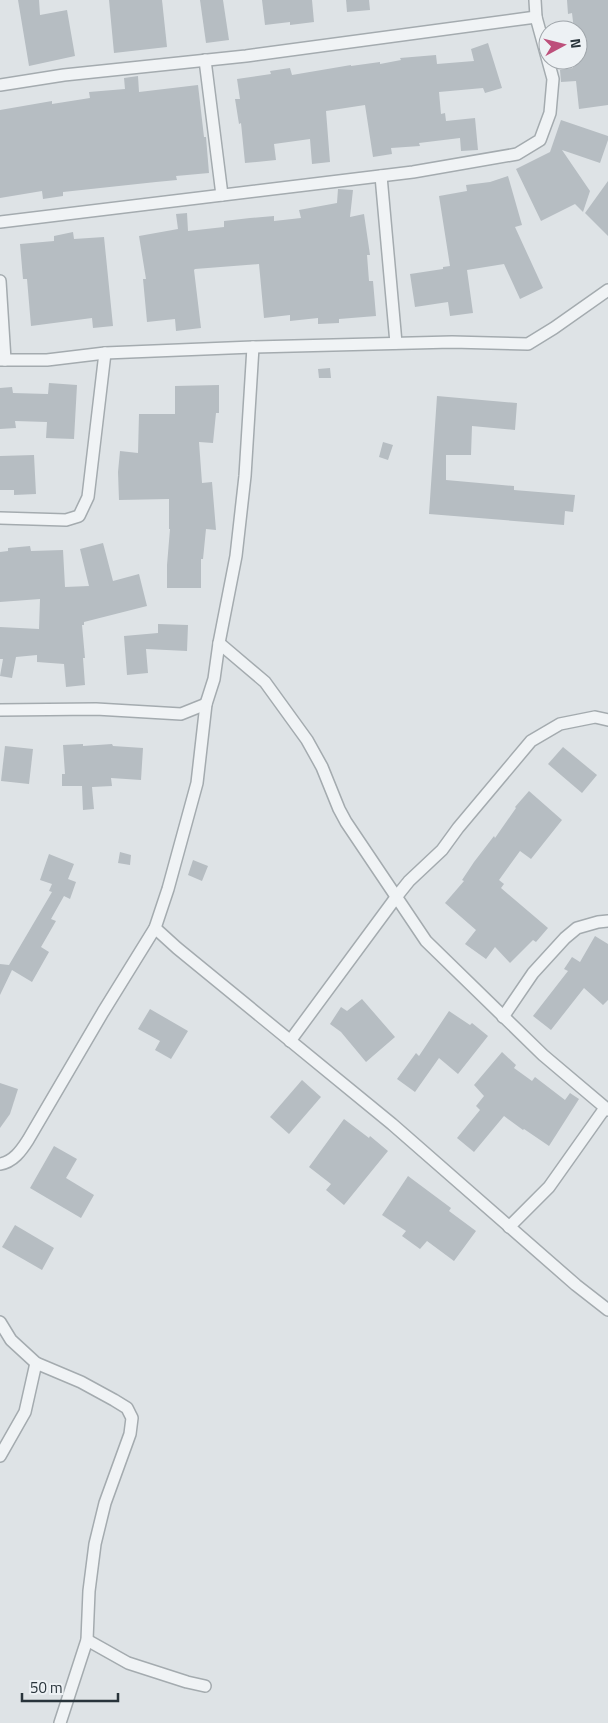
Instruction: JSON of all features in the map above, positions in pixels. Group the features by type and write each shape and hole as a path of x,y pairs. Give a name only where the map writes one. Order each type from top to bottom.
{"street":[{"path":"0,222 381,176 517,154 540,140 550,113 553,79 536,17 535,0"},
{"path":"0,85 64,75 205,60 536,17"},
{"path":"205,60 222,195"},
{"path":"381,176 396,343"},
{"path":"0,281 2,360 47,360 104,353 252,347 452,342 528,344 608,290"},
{"path":"1,1166 18,1155 28,1140 155,928 168,888 197,783 206,704 214,679 237,547 245,476 252,347"},
{"path":"0,518 66,520 79,516 88,498 104,353"},
{"path":"219,643 265,682 307,740 322,767 343,815 426,941 543,1055 606,1109 549,1187 509,1227"},
{"path":"0,710 96,709 180,714 206,704"},
{"path":"290,1041 409,881 442,850 458,828 531,741 560,724 595,717 608,720"},
{"path":"503,1017 533,973 565,938 577,928 608,920"},
{"path":"155,928 392,1124 576,1286 608,1310"},
{"path":"0,1322 11,1340 36,1363 81,1382 114,1400 127,1408 132,1418 130,1434 105,1503 95,1544 89,1591 87,1640 60,1723"},
{"path":"0,1456 24,1412 36,1363"},
{"path":"87,1640 128,1663 205,1686"}],"building":[{"path":"18,0 39,0 40,15 67,10 75,56 29,66"},
{"path":"109,0 162,0 167,47 114,53"},
{"path":"200,0 223,0 229,40 206,43"},
{"path":"262,0 312,0 314,22 290,25 290,22 265,25"},
{"path":"346,0 369,0 370,10 347,12"},
{"path":"567,0 608,0 608,105 579,109 576,81 561,82 560,70 588,70 588,20 573,20 572,13 568,14"},
{"path":"488,43 502,88 485,93 483,88 439,92 441,114 445,113 446,121 475,118 478,150 461,151 460,138 419,143 420,146 391,148 392,154 373,157 365,105 326,111 330,162 312,164 310,139 274,144 276,160 245,163 241,123 239,124 235,99 240,99 237,79 271,74 270,71 290,68 292,75 351,65 380,62 380,64 401,60 400,58 436,55 437,64 474,61 471,49"},
{"path":"138,76 139,92 198,85 209,173 176,176 177,180 63,192 63,196 43,199 42,191 0,198 0,110 52,101 52,104 90,98 89,92 125,89 124,78"},
{"path":"561,120 608,136 608,140 600,163 562,150 590,191 583,212 575,204 541,221 516,169 550,152"},
{"path":"508,176 522,225 515,227 543,288 520,299 504,264 467,270 473,313 450,316 448,302 415,307 410,274 443,269 443,267 450,266 439,196 467,191 466,185 490,182"},
{"path":"608,181 608,236 585,213"},
{"path":"338,189 353,190 350,217 364,214 370,255 367,255 369,281 373,281 376,316 339,319 339,323 318,324 318,318 290,321 290,315 264,318 259,264 194,270 201,328 176,331 175,319 147,322 143,279 146,279 139,236 178,229 176,214 187,213 188,231 224,227 224,221 250,218 274,216 274,221 301,218 299,210 337,203"},
{"path":"73,232 74,239 104,237 113,326 93,328 92,318 31,326 27,279 23,279 20,244 54,241 54,236"},
{"path":"330,368 331,378 319,378 318,369"},
{"path":"49,383 77,385 74,439 46,438 47,422 15,421 16,428 0,429 0,388 12,387 13,393 48,394"},
{"path":"219,385 219,413 216,413 213,443 199,442 202,483 212,482 216,530 206,529 203,559 201,559 201,588 167,588 170,529 169,499 119,500 118,472 120,451 138,453 139,414 175,414 175,386"},
{"path":"437,396 517,403 515,430 472,426 471,455 446,455 446,480 514,486 514,490 575,495 573,512 565,511 564,525 429,514"},
{"path":"383,442 393,445 388,460 379,457"},
{"path":"34,455 36,494 14,495 14,490 0,490 0,456"},
{"path":"103,543 113,581 139,574 147,606 84,622 84,625 82,625 85,685 66,687 64,664 37,662 37,655 16,657 12,678 0,676 3,659 0,659 0,627 39,629 40,599 0,602 0,552 8,551 8,548 30,546 31,551 63,550 65,587 89,586 80,549"},
{"path":"158,624 188,625 187,651 146,649 148,673 127,675 124,636 158,633"},
{"path":"83,744 83,746 112,744 113,746 143,748 141,780 111,778 112,786 92,787 94,809 83,810 82,786 62,786 62,774 65,774 63,745"},
{"path":"5,746 33,749 29,784 1,781"},
{"path":"563,747 597,775 582,793 548,764"},
{"path":"529,791 562,820 531,859 520,851 499,880 504,884 501,888 548,928 536,942 533,940 510,963 495,947 486,959 465,944 476,930 445,903 464,881 462,880 474,862 494,836 495,838 515,807"},
{"path":"120,852 131,855 130,865 118,863"},
{"path":"49,854 74,864 68,879 76,882 70,899 64,896 51,919 56,921 41,947 49,952 32,982 12,970 0,995 0,964 9,965 52,892 49,891 52,884 40,880"},
{"path":"193,860 208,866 202,881 188,875"},
{"path":"595,936 608,944 608,1000 603,1005 584,988 551,1030 533,1016 568,971 564,969 572,957 580,962"},
{"path":"362,999 395,1037 366,1062 341,1032 330,1024 341,1007 347,1011"},
{"path":"150,1009 188,1031 171,1059 155,1050 160,1041 138,1029"},
{"path":"449,1011 470,1025 472,1023 488,1036 458,1074 439,1058 415,1092 397,1079 416,1053 419,1056"},
{"path":"502,1052 516,1065 514,1068 532,1081 535,1077 565,1100 570,1093 579,1099 549,1146 504,1116 474,1152 457,1138 480,1110 476,1106 484,1096 474,1085"},
{"path":"302,1080 321,1097 289,1134 270,1117"},
{"path":"0,1083 18,1089 10,1114 0,1128"},
{"path":"344,1119 369,1138 370,1136 388,1151 344,1205 326,1190 331,1184 309,1167"},
{"path":"54,1146 77,1159 66,1178 94,1195 81,1218 30,1188"},
{"path":"408,1176 451,1208 449,1211 476,1231 454,1261 427,1241 420,1249 402,1236 406,1231 382,1215"},
{"path":"15,1225 54,1248 42,1270 2,1247"}]}
